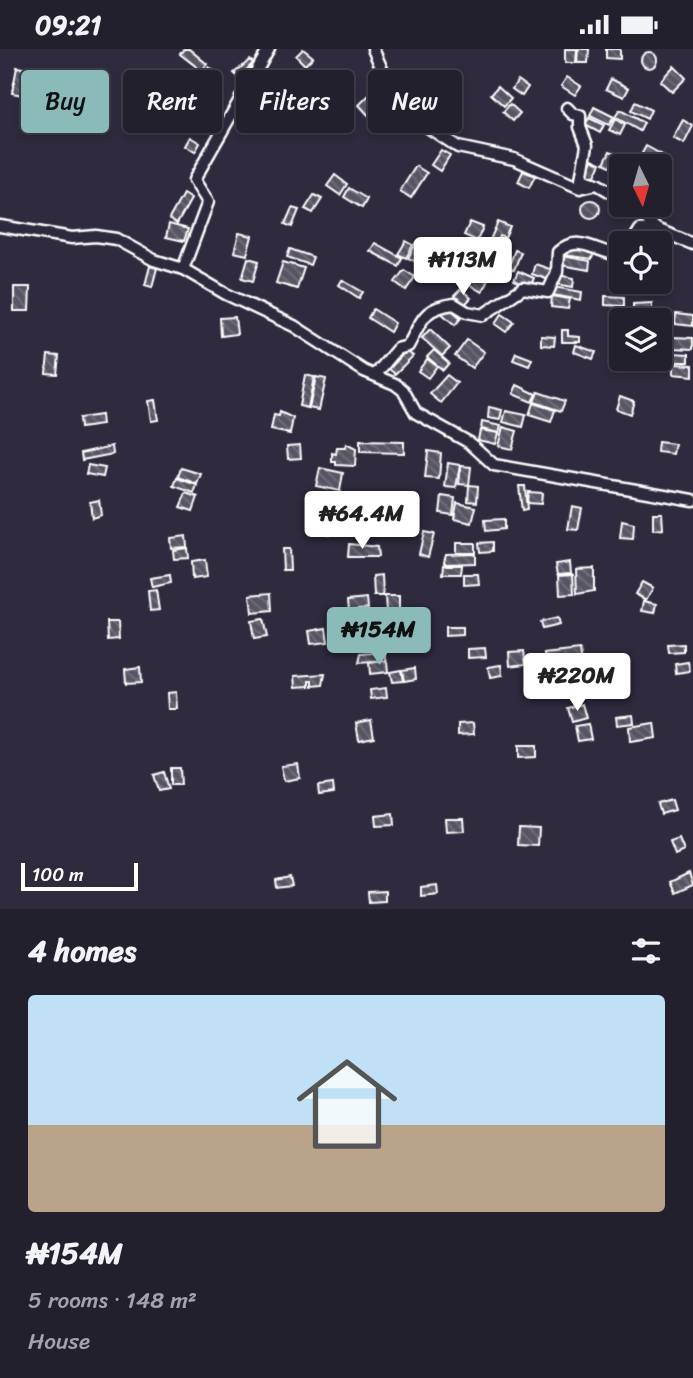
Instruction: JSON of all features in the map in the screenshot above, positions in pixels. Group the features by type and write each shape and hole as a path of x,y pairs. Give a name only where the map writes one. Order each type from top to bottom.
{"street":[{"path":"183,269 208,202 194,180 269,49"},
{"path":"373,49 388,85 411,115 458,147 514,159 580,188 594,183"},
{"path":"567,108 580,116 580,127 587,142 581,179 609,191"},
{"path":"645,217 656,229 693,244"},
{"path":"0,226 72,238 96,236 116,239 153,260 183,269 226,295 294,326 364,371 376,374 403,390 416,412 470,443 494,465 693,500"},
{"path":"639,231 656,229"},
{"path":"376,374 397,349 408,345 420,321 430,310 454,304 467,312 483,316 523,288 548,292 557,272 558,252 567,243 579,241 609,254"}],"building":[{"path":"184,49 189,49 207,64 201,70 180,54"},
{"path":"303,49 313,57 305,65 296,56"},
{"path":"565,49 577,49 576,63 565,63"},
{"path":"578,49 589,49 588,63 577,63"},
{"path":"606,49 620,49 620,59 606,58"},
{"path":"646,52 652,52 657,60 655,66 646,68 641,63 641,57"},
{"path":"250,60 253,63 246,70 238,70"},
{"path":"674,66 686,78 672,92 660,81"},
{"path":"17,67 28,69 21,70 21,95 12,93"},
{"path":"567,77 581,86 575,95 561,86"},
{"path":"611,79 629,88 624,97 606,89"},
{"path":"518,80 528,87 522,96 512,89"},
{"path":"498,86 511,98 504,106 491,94"},
{"path":"368,96 368,115 359,105"},
{"path":"635,102 651,110 647,119 631,111"},
{"path":"510,104 520,113 513,121 503,112"},
{"path":"594,107 614,117 609,125 590,116"},
{"path":"620,110 644,123 640,131 615,117"},
{"path":"589,118 604,125 600,133 585,125"},
{"path":"615,119 625,125 620,135 609,130"},
{"path":"683,120 693,126 684,144 673,138"},
{"path":"190,137 200,143 195,152 185,146"},
{"path":"646,146 660,154 642,154"},
{"path":"441,150 450,155 440,171 431,165"},
{"path":"610,151 618,154 609,154 609,166 604,163"},
{"path":"592,159 601,163 594,178 585,174"},
{"path":"416,166 427,173 411,198 400,191"},
{"path":"523,171 535,176 529,188 518,182"},
{"path":"335,175 347,184 340,195 327,186"},
{"path":"349,188 367,199 362,208 344,197"},
{"path":"183,194 191,199 177,224 169,219"},
{"path":"314,195 322,199 313,213 305,209"},
{"path":"591,200 597,203 600,209 597,215 591,218 585,215 582,209 585,203"},
{"path":"292,208 299,210 292,227 285,224"},
{"path":"470,222 483,227 477,241 464,235"},
{"path":"498,222 510,227 505,238 500,236 496,245 489,242"},
{"path":"169,224 188,229 184,241 166,237"},
{"path":"239,233 252,236 247,255 234,252"},
{"path":"443,239 451,244 441,260 434,255"},
{"path":"406,241 413,245 406,258 398,254"},
{"path":"417,242 425,246 417,262 408,258"},
{"path":"375,243 402,258 398,266 370,251"},
{"path":"564,247 594,251 592,259 563,255"},
{"path":"290,249 313,257 310,265 287,257"},
{"path":"515,250 521,252 514,270 508,268"},
{"path":"562,256 590,261 589,270 561,265"},
{"path":"248,258 259,261 253,281 242,278"},
{"path":"283,262 304,268 297,289 276,283"},
{"path":"535,264 556,271 552,281 532,274"},
{"path":"150,266 157,268 152,287 145,285"},
{"path":"404,270 415,277 406,290 395,282"},
{"path":"518,271 534,278 530,287 514,280"},
{"path":"475,273 488,280 482,292 468,284"},
{"path":"558,275 574,278 573,287 556,284"},
{"path":"342,280 363,292 359,298 339,285"},
{"path":"14,287 30,287 29,311 14,311"},
{"path":"554,287 582,292 581,300 553,295"},
{"path":"461,289 471,298 464,305 454,296"},
{"path":"552,296 570,299 568,309 551,307"},
{"path":"605,296 624,297 624,306 605,305"},
{"path":"652,303 652,308 633,308 633,304"},
{"path":"446,305 461,318 455,325 440,312"},
{"path":"373,309 395,323 390,332 368,318"},
{"path":"502,314 514,322 506,332 495,324"},
{"path":"676,314 693,316 693,326 675,324"},
{"path":"235,317 237,334 221,336 220,318"},
{"path":"430,329 450,348 442,356 422,338"},
{"path":"562,330 568,330 568,336 580,337 580,342 562,342"},
{"path":"541,336 555,337 554,346 541,345"},
{"path":"673,337 693,338 693,349 672,348"},
{"path":"467,340 484,352 472,368 455,356"},
{"path":"576,345 596,352 593,359 574,352"},
{"path":"434,350 449,363 443,370 427,357"},
{"path":"406,351 413,356 395,374 389,369"},
{"path":"516,353 532,359 529,366 513,360"},
{"path":"673,353 689,354 689,362 673,362"},
{"path":"48,355 59,356 57,374 46,373"},
{"path":"427,359 437,366 428,378 418,371"},
{"path":"673,364 693,365 693,376 673,374"},
{"path":"305,375 314,377 308,408 299,406"},
{"path":"447,375 457,383 441,403 430,394"},
{"path":"316,377 326,379 319,410 309,408"},
{"path":"517,385 536,394 532,402 513,394"},
{"path":"538,392 565,401 561,411 534,402"},
{"path":"620,396 634,401 630,414 616,409"},
{"path":"155,400 158,420 151,421 148,401"},
{"path":"533,403 555,410 551,422 529,415"},
{"path":"489,407 502,410 500,420 488,418"},
{"path":"506,411 526,415 523,427 503,422"},
{"path":"280,412 293,418 290,434 271,430 274,415 279,416"},
{"path":"101,415 102,425 80,428 79,418"},
{"path":"482,422 501,426 499,433 481,429"},
{"path":"503,427 517,431 512,449 498,446"},
{"path":"480,430 498,433 495,444 478,440"},
{"path":"360,441 404,442 404,453 360,452"},
{"path":"658,442 675,444 673,454 657,452"},
{"path":"346,444 356,449 355,466 336,465 336,462 332,462 332,453 336,454 337,448 345,448"},
{"path":"300,445 301,458 288,459 287,446"},
{"path":"112,446 113,454 82,460 81,453"},
{"path":"428,451 441,453 439,479 425,478"},
{"path":"448,463 460,465 456,488 445,487"},
{"path":"88,465 105,468 103,477 86,474"},
{"path":"461,466 471,467 469,485 459,484"},
{"path":"181,468 201,474 197,484 178,477"},
{"path":"320,468 343,473 340,491 316,486"},
{"path":"177,478 197,485 194,493 174,486"},
{"path":"469,485 478,486 477,502 468,501"},
{"path":"519,486 525,486 527,510 522,511"},
{"path":"528,492 542,493 541,504 527,503"},
{"path":"186,493 198,497 193,511 180,507"},
{"path":"442,496 455,498 453,515 440,513"},
{"path":"99,500 101,515 92,518 90,502"},
{"path":"314,503 338,504 337,514 314,513"},
{"path":"457,503 476,507 472,523 454,519"},
{"path":"572,506 582,508 578,530 568,529"},
{"path":"653,513 662,513 663,529 653,530"},
{"path":"504,519 504,529 486,531 485,520"},
{"path":"385,521 391,527 385,533 379,527"},
{"path":"622,521 634,524 633,539 620,538"},
{"path":"328,524 342,524 342,534 328,534"},
{"path":"424,532 434,534 428,557 419,554"},
{"path":"186,536 187,547 171,548 170,538"},
{"path":"493,542 493,551 480,552 479,543"},
{"path":"456,543 475,543 475,553 456,553"},
{"path":"349,544 377,547 378,557 348,557"},
{"path":"187,548 188,558 174,559 173,550"},
{"path":"282,549 289,549 290,570 283,570"},
{"path":"475,553 475,563 446,564 444,561 446,554"},
{"path":"205,560 207,577 192,579 191,562"},
{"path":"570,562 571,573 558,574 556,564"},
{"path":"444,565 462,565 461,574 443,574"},
{"path":"594,568 594,591 577,594 576,569"},
{"path":"464,574 478,574 479,584 464,585"},
{"path":"573,574 574,594 560,595 559,575"},
{"path":"170,575 171,583 152,587 150,578"},
{"path":"382,575 383,596 374,596 373,576"},
{"path":"642,582 653,588 646,600 635,594"},
{"path":"156,590 159,610 150,611 148,591"},
{"path":"271,593 272,611 252,613 250,595"},
{"path":"385,596 399,596 399,612 386,612"},
{"path":"367,598 368,608 349,610 348,600"},
{"path":"644,601 657,604 655,613 642,611"},
{"path":"420,611 422,630 392,633 391,614"},
{"path":"557,618 559,625 542,629 540,622"},
{"path":"263,619 267,637 254,639 251,621"},
{"path":"107,622 118,622 119,639 108,640"},
{"path":"445,627 463,627 463,635 445,636"},
{"path":"326,628 328,642 311,644 309,631"},
{"path":"385,641 386,650 372,651 372,642"},
{"path":"684,644 684,652 669,653 668,645"},
{"path":"485,648 486,657 468,658 468,649"},
{"path":"580,650 582,665 547,669 545,654"},
{"path":"524,651 526,664 510,666 509,652"},
{"path":"386,652 386,661 359,663 361,654"},
{"path":"387,661 388,672 370,674 369,663"},
{"path":"688,662 690,671 676,673 675,664"},
{"path":"501,665 502,676 490,678 488,667"},
{"path":"140,667 141,682 126,683 125,669"},
{"path":"415,668 416,679 404,681 402,670"},
{"path":"401,670 403,681 392,682 390,672"},
{"path":"325,674 323,685 313,686 313,681 310,681 310,686 296,687 295,676"},
{"path":"386,688 387,697 371,699 370,690"},
{"path":"176,692 177,709 168,709 167,693"},
{"path":"582,704 586,718 572,722 568,708"},
{"path":"633,715 634,723 617,725 616,717"},
{"path":"371,720 374,737 359,740 356,723"},
{"path":"473,723 474,734 458,735 458,724"},
{"path":"654,723 656,738 630,742 629,727"},
{"path":"588,724 591,739 578,741 575,726"},
{"path":"518,746 536,746 536,757 518,758"},
{"path":"298,764 300,778 284,781 281,766"},
{"path":"171,768 180,768 181,785 171,785"},
{"path":"164,772 169,789 159,791 154,775"},
{"path":"333,784 334,793 319,795 318,786"},
{"path":"672,800 675,810 661,814 658,804"},
{"path":"393,814 394,825 376,826 375,816"},
{"path":"445,818 463,818 464,831 446,832"},
{"path":"519,827 539,828 538,846 518,845"},
{"path":"679,839 684,851 675,855 670,842"},
{"path":"689,873 693,885 675,893 670,882"},
{"path":"290,877 292,886 277,888 276,880"},
{"path":"437,885 438,894 421,896 421,887"},
{"path":"385,891 385,901 369,902 368,892"}]}
